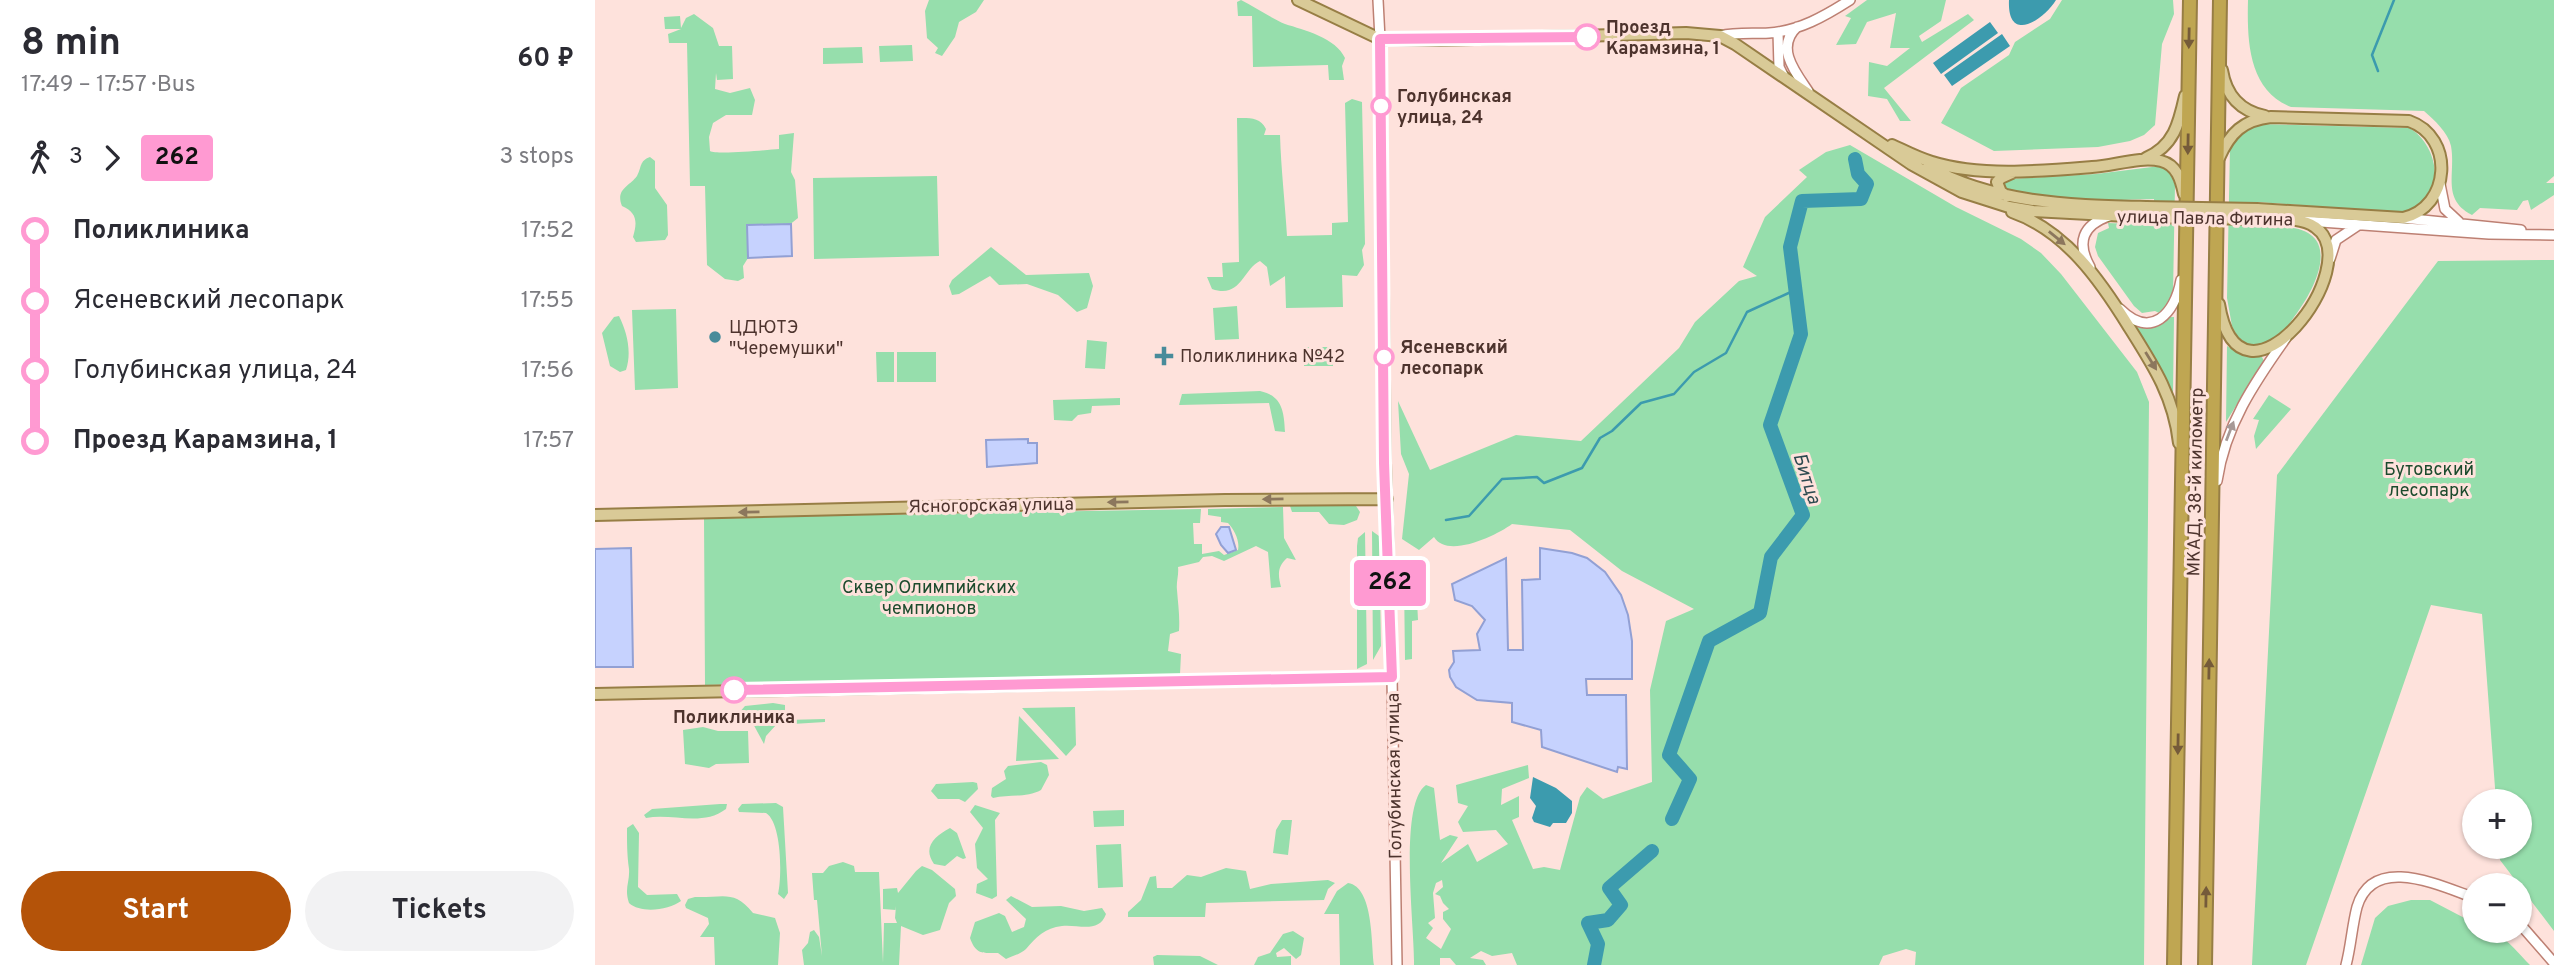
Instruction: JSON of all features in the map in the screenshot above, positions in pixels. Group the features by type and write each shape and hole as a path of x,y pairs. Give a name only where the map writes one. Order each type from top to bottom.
{"highway":[{"name":"МКАД, 38-й километр","path":"2174,965 2190,0"},
{"name":"МКАД, 38-й километр","path":"2205,965 2220,0"}],"main road":[{"path":"1298,0 1380,39 1440,40 1686,33 1720,36"},
{"name":"улица Павла Фитина","path":"1720,36 1937,180 1975,197 2033,211 2109,216 2146,212"},
{"name":"Голубинская улица","path":"1380,39 1392,677"},
{"path":"2219,53 2229,95 2245,109 2271,117"},
{"path":"2140,161 2159,152 2175,134 2189,76"},
{"path":"2218,161 2235,130 2257,119 2398,119 2420,125 2432,137 2439,154 2440,182 2432,202 2424,211 2403,218"},
{"path":"1874,137 1938,164 2028,171"},
{"name":"улица Павла Фитина","path":"1874,137 1938,172 1987,192 2009,197 2146,212 2403,218"},
{"path":"2009,197 2000,192 1997,182 2007,174 2140,161 2162,162 2177,172 2184,194 2186,230"},
{"path":"1975,197 2027,217 2045,228 2094,274 2157,370 2166,390 2178,434 2182,480"},
{"name":"улица Павла Фитина","path":"2257,214 2295,220"},
{"path":"2216,260 2221,316 2233,342 2241,349 2257,352 2276,345 2288,335 2316,298 2330,261 2329,248 2318,229 2295,220"},
{"name":"Ясногорская улица","path":"595,515 1225,500 1387,499"},
{"path":"595,694 1392,677"}],"street":[{"name":"Голубинская улица","path":"1378,0 1380,39"},
{"path":"1720,36 1778,32 1797,27 1850,0"},
{"name":"улица Павла Фитина","path":"1797,27 1790,34 1787,52 1790,64 1809,93"},
{"path":"1778,32 1777,55 1784,77"},
{"path":"2440,182 2445,209 2461,223"},
{"path":"2094,274 2084,257 2082,237 2091,224 2109,216"},
{"name":"улица Павла Фитина","path":"2403,218 2554,235"},
{"name":"улица Павла Фитина","path":"2295,220 2489,234 2554,235"},
{"path":"2330,261 2336,240 2360,224"},
{"path":"2115,303 2126,315 2143,323 2152,323 2168,313 2179,293 2186,230"},
{"path":"2212,521 2218,474 2234,422 2245,399 2288,335"},
{"name":"Голубинская улица","path":"1392,677 1397,965"},
{"path":"2346,965 2357,905 2365,890 2382,880 2400,876 2414,877 2462,894"},
{"path":"2532,938 2554,963"}],"green space":[{"path":"929,0 984,0 976,12 959,22 955,37 942,56 935,53 938,48 927,38 925,11"},
{"path":"1241,0 1280,22 1319,36 1335,45 1345,58 1342,66 1344,80 1329,80 1328,65 1253,67 1252,16 1238,16 1237,2"},
{"path":"1867,0 1946,0 1941,21 1919,36 1922,42 1968,14 1974,20 1884,88 1911,121 1900,121 1887,99 1868,96 1869,62 1887,66 1910,48 1890,48 1896,13 1867,22 1856,44 1836,45 1851,18 1845,16"},
{"path":"2062,0 2173,0 2174,14 2162,44 2155,125 2144,135 2130,141 2098,147 1994,151 1941,123 1961,88 2009,55 2015,42 2050,19"},
{"path":"2248,0 2554,0 2554,176 2546,183 2554,183 2554,195 2531,210 2528,200 2523,201 2517,210 2480,208 2472,215 2462,209 2453,194 2451,146 2447,136 2424,111 2291,107 2277,99 2266,89 2253,62 2248,31"},
{"path":"694,14 713,28 719,46 732,46 733,79 717,80 716,73 715,89 730,93 750,88 755,100 752,115 726,115 713,123 709,137 710,151 779,149 779,135 794,133 791,172 795,180 798,218 748,258 743,266 744,278 738,281 725,279 707,265 705,186 690,186 687,43 669,43 668,34 681,29 665,29 664,17 680,16 681,28 686,18"},
{"path":"912,45 913,61 880,62 879,46"},
{"path":"862,47 863,63 823,64 823,48"},
{"path":"1352,99 1362,102 1365,244 1362,250 1364,265 1357,276 1342,275 1343,307 1286,308 1285,276 1270,286 1267,267 1260,261 1235,287 1222,291 1212,289 1207,277 1223,277 1222,263 1239,262 1237,118 1258,120 1266,129 1264,135 1280,135 1287,236 1332,235 1332,223 1348,222 1345,103"},
{"path":"2258,124 2409,128 2418,134 2431,153 2435,176 2428,197 2418,207 2404,213 2258,202 2257,227 2274,226 2302,230 2314,238 2320,248 2320,260 2312,288 2285,330 2273,340 2249,346 2237,336 2232,326 2227,298 2230,147 2238,133"},
{"name":"Ясеневский лесопарк","path":"1850,145 1956,207 2021,239 2041,253 2061,274 2137,372 2149,402 2144,965 1915,965 1916,952 1906,949 1883,956 1879,965 1517,965 1512,953 1492,956 1481,951 1470,958 1483,960 1486,965 1456,965 1450,958 1440,958 1440,965 1414,965 1410,841 1417,797 1426,785 1434,788 1440,840 1450,835 1458,837 1441,863 1468,844 1477,862 1508,844 1496,830 1463,832 1458,822 1468,806 1458,803 1456,785 1528,765 1529,778 1502,789 1501,805 1519,796 1519,817 1512,820 1533,869 1544,867 1560,870 1580,797 1587,787 1603,799 1652,782 1650,690 1666,621 1694,609 1622,571 1570,530 1512,524 1484,539 1460,546 1440,543 1434,537 1419,550 1402,539 1409,474 1401,454 1398,401 1430,470 1516,435 1581,441 1679,348 1695,322 1739,281 1757,276 1743,267 1765,217 1807,177 1799,170 1826,152","holes":["1442,880 1443,887 1435,894 1440,896 1449,909 1443,912 1443,919 1451,929 1441,949 1426,938 1433,928 1428,923 1435,918 1433,893 1436,883"]},
{"path":"650,157 655,161 655,188 667,205 668,235 665,240 636,242 633,237 634,215 622,206 620,196 624,188 637,176 642,162"},
{"path":"2160,166 2170,171 2175,185 2173,293 2170,302 2159,313 2142,313 2134,306 2098,256 2095,247 2098,233 2109,228 2108,223 2154,225 2154,199 2056,199 2036,197 2003,188 2005,181 2010,179 2096,174"},
{"path":"937,176 939,256 814,259 813,178"},
{"path":"991,247 1026,275 1089,273 1093,286 1087,308 1077,312 1058,295 1027,284 999,285 990,276 959,294 952,295 949,286 952,280"},
{"name":"Бутовский лесопарк","path":"2554,260 2554,931 2532,902 2532,873 2510,873 2500,860 2532,859 2532,789 2495,789 2482,614 2431,605 2306,965 2252,965 2277,475 2438,261"},
{"path":"1237,306 1239,339 1215,340 1213,308"},
{"path":"676,309 678,388 635,390 632,310"},
{"path":"619,316 629,349 626,370 620,372 610,366 602,333 614,317"},
{"path":"2174,317 2173,394 2161,368 2131,324 2152,327"},
{"path":"1087,340 1107,342 1105,369 1085,368"},
{"path":"2227,346 2244,356 2262,357 2264,361 2226,422"},
{"path":"1304,347 1333,347 1333,366 1304,366"},
{"path":"876,352 894,352 894,382 877,382"},
{"path":"897,352 936,352 936,382 897,382"},
{"path":"1260,391 1277,401 1284,417 1285,432 1275,431 1269,403 1179,405 1182,394"},
{"path":"2269,395 2291,409 2256,449 2254,436 2259,420 2253,419"},
{"path":"1120,398 1120,405 1092,406 1091,413 1078,415 1072,421 1054,420 1053,400"},
{"path":"1290,506 1356,506 1360,512 1357,520 1344,525 1329,524 1319,512 1292,512"},
{"name":"Сквер Олимпийских чемпионов","path":"1283,507 1284,538 1296,560 1287,558 1281,565 1281,587 1271,588 1268,552 1256,546 1224,561 1212,556 1203,557 1199,562 1178,567 1179,631 1170,634 1168,651 1181,654 1180,674 705,685 704,518 1201,509 1200,523 1193,523 1194,544 1202,544 1202,554 1219,551 1224,555 1238,550 1237,539 1228,523 1221,522 1221,517 1208,515 1208,509"},
{"path":"1372,531 1379,536 1381,646 1373,660"},
{"path":"1365,532 1367,664 1357,669 1357,546 1358,538"},
{"path":"1412,578 1416,581 1418,620 1412,621 1412,659 1405,660 1404,581"},
{"path":"773,703 785,705 785,720 825,719 825,722 776,725 766,736 764,744 751,720 742,719 738,714 745,706"},
{"path":"1075,707 1076,745 1066,756 1022,708"},
{"path":"1019,716 1059,759 1016,761"},
{"path":"703,727 718,731 748,731 749,763 716,764 709,768 685,764 683,730"},
{"path":"1041,762 1047,765 1049,775 1041,790 1024,795 991,796 992,788 1006,779 1004,771 1008,766"},
{"path":"977,783 978,789 965,802 959,799 938,799 931,791 936,784"},
{"path":"776,803 783,807 788,893 784,899 778,894 778,839 771,819 766,813 739,812 738,809 742,804"},
{"path":"727,804 726,809 707,817 646,818 644,815 652,809"},
{"path":"975,805 1000,813 995,820 997,896 992,899 976,893 977,884 988,879 977,868 975,844 983,828 970,812"},
{"path":"1124,810 1124,826 1094,827 1093,811"},
{"path":"1282,820 1292,820 1288,855 1273,853 1276,830"},
{"path":"633,824 639,833 638,887 647,895 677,894 681,901 676,904 648,910 629,903 627,828"},
{"path":"950,828 957,833 966,858 957,856 945,866 934,864 929,852 930,847 939,835"},
{"path":"1121,844 1123,887 1098,888 1096,845"},
{"path":"843,862 854,866 855,872 879,872 883,963 884,923 897,923 896,910 883,909 883,889 897,888 898,893 922,866 932,870 955,889 956,896 949,903 940,930 923,935 901,926 899,965 804,965 802,950 808,943 810,932 814,930 819,937 822,956 812,873 823,873 829,866"},
{"path":"1226,868 1246,871 1250,889 1271,884 1328,880 1335,883 1328,889 1324,900 1206,903 1205,917 1128,917 1128,912 1141,900 1150,877 1156,876 1157,888 1172,888 1187,875 1201,877"},
{"path":"1348,883 1363,895 1367,905 1374,965 1340,965 1339,914 1324,914 1337,891"},
{"path":"727,896 740,901 753,913 775,918 780,933 778,965 715,965 714,937 700,937 709,924 708,918 686,908 685,905 688,899"},
{"path":"1011,896 1032,907 1061,906 1084,911 1102,908 1106,914 1103,920 1093,926 1062,926 1046,931 1024,951 1006,959 998,953 978,950 970,938 975,922 999,913 1005,916 1012,932 1024,927 1026,919 1006,900"},
{"path":"2411,900 2430,900 2462,917 2462,943 2508,943 2530,965 2361,965 2375,918 2388,906"},
{"path":"1293,931 1304,938 1301,955 1296,959 1284,948 1276,953 1277,957 1291,956 1291,965 1254,965 1258,957 1270,953 1283,934"},
{"path":"1200,956 1218,965 1154,965 1153,957"}],"water":[{"path":"2009,0 2056,0 2034,21 2019,25 2010,13"},
{"path":"1990,22 1998,33 1941,74 1933,63"},
{"path":"2002,34 2010,46 1952,86 1944,75"},
{"path":"1533,777 1556,788 1572,801 1572,813 1566,823 1553,823 1550,827 1534,822 1532,818 1536,806 1530,798"}],"building":[{"path":"791,224 792,256 748,258 747,225"},
{"path":"1028,439 1028,443 1037,443 1037,463 987,467 986,440"},
{"path":"1221,527 1229,527 1236,550 1228,553 1221,545 1216,534"},
{"path":"631,548 633,667 595,667 595,549"},
{"path":"1540,548 1587,558 1605,572 1621,595 1628,615 1632,641 1632,679 1586,679 1587,695 1626,695 1627,769 1618,767 1617,772 1542,747 1541,730 1512,722 1512,703 1477,700 1456,687 1450,677 1449,670 1454,662 1453,651 1480,650 1477,634 1485,620 1472,606 1455,600 1452,584 1506,558 1508,650 1523,650 1522,580 1540,579"}],"waterway":[{"path":"2378,71 2372,55 2394,0"},
{"name":"Битца","path":"1672,819 1690,779 1669,755 1709,641 1760,613 1771,557 1803,515 1770,425 1801,334 1790,247 1802,201 1861,199 1867,184 1858,174 1855,159"},
{"path":"1446,520 1469,516 1502,479 1537,477 1544,483 1582,468 1600,438 1612,431 1641,403 1674,394 1694,372 1726,353 1747,312 1793,291"},
{"name":"Битца","path":"1594,965 1598,944 1588,923 1608,920 1621,905 1609,888 1652,851"}],"bus line":[{"name":"262","path":"734,690 1392,677 1384,463 1380,39 1587,37"}],"place":[{"name":"Проезд Карамзина, 1","path":"1587,37"},
{"name":"Голубинская улица, 24","path":"1381,106"},
{"name":"ЦДЮТЭ \"Черемушки\"","path":"715,337"},
{"name":"Поликлиника №42","path":"1164,356"},
{"name":"Ясеневский лесопарк","path":"1384,357"},
{"name":"Поликлиника","path":"734,690"}]}
